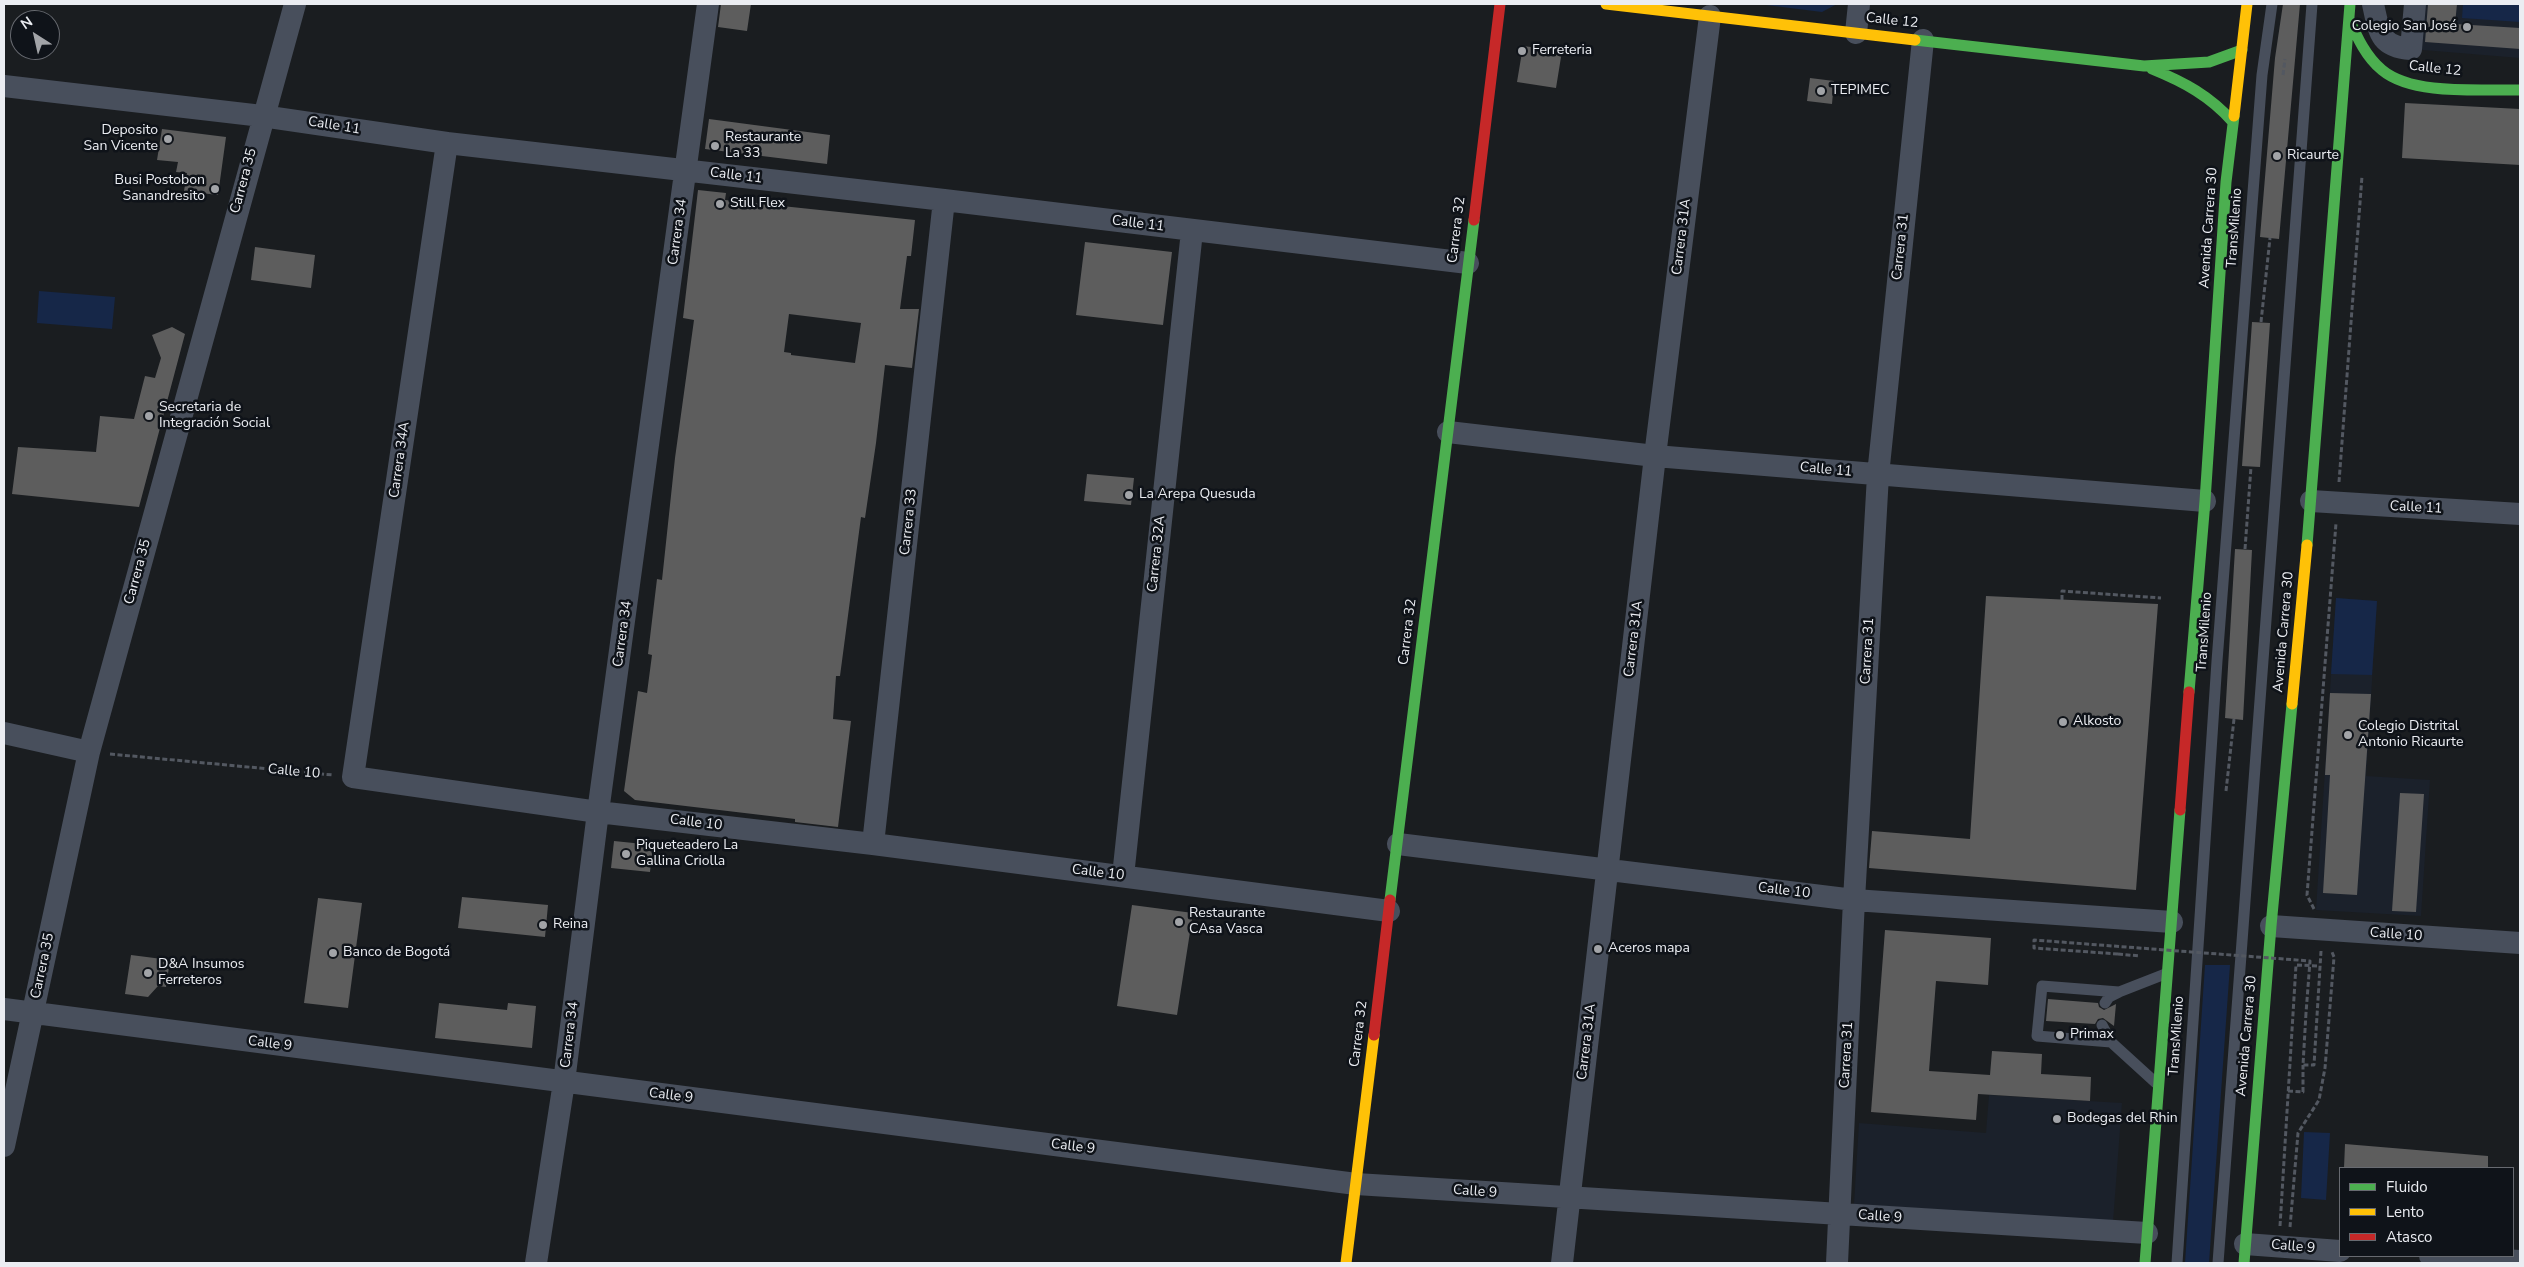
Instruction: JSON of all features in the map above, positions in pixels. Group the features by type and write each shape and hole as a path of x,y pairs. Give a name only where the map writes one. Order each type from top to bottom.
{"main road":[{"name":"Carrera 32","path":"1346,1263 1500,4"},
{"name":"Calle 12","path":"1606,4 2144,66 2209,62 2242,50"},
{"name":"Avenida Carrera 30","path":"2245,1254 2271,926 2311,501 2350,4"},
{"name":"Avenida Carrera 30","path":"2145,1263 2157,1084 2172,922 2205,501 2226,182 2245,9"},
{"name":"Calle 12","path":"2349,19 2371,59 2387,75 2408,84 2520,90"},
{"name":"Calle 12","path":"2144,66 2194,86 2217,104 2233,122"}],"street":[{"name":"Carrera 35","path":"4,1146 89,752 262,116 295,4"},
{"name":"Carrera 34","path":"536,1263 564,1082 598,812 708,4"},
{"path":"1856,32 1859,4"},
{"path":"2373,4 2382,36 2395,48 2411,49 2415,4"},
{"name":"Carrera 31A","path":"1562,1263 1655,456 1710,16"},
{"name":"Carrera 31","path":"1838,1263 1854,900 1878,474 1923,40"},
{"name":"Calle 11","path":"4,86 262,116 447,143 1468,263"},
{"name":"Carrera 34A","path":"353,777 447,143"},
{"name":"Carrera 33","path":"873,844 944,200"},
{"name":"Carrera 32A","path":"1123,876 1192,231"},
{"name":"Calle 11","path":"1448,432 1655,456 2205,501"},
{"name":"Calle 11","path":"2311,501 2520,514"},
{"path":"4,733 89,752"},
{"name":"Calle 10","path":"353,777 598,812 873,844 1389,911"},
{"name":"Calle 10","path":"1398,844 1854,900 2172,922"},
{"name":"Calle 10","path":"2271,926 2520,943"},
{"name":"Calle 9","path":"4,1009 1356,1184 2147,1233"},
{"name":"Calle 9","path":"2245,1254 2283,1246 2339,1251"},
{"path":"2448,1257 2520,1261"}],"lane":[{"name":"TransMilenio","path":"2177,1263 2236,413 2262,75 2272,4"},
{"path":"2218,1263 2312,4"},
{"path":"2104,1003 2109,997 2119,992 2167,974"},
{"path":"2111,1042 2037,1036 2042,986 2119,992"},
{"path":"2102,1025 2111,1042 2157,1084"}],"path":[{"path":"2284,75 2285,59"},
{"path":"2283,1246 2298,1133 2320,1100 2325,1068 2334,957 2307,895 2363,168"},
{"path":"2261,322 2270,238"},
{"path":"2245,549 2251,467"},
{"path":"2062,600 2062,591 2161,598"},
{"path":"2232,738 2234,719"},
{"name":"Calle 10","path":"89,752 353,777"},
{"path":"2140,956 2034,948 2034,940 2310,961 2303,1092 2288,1091"},
{"path":"2283,1246 2288,1091 2296,965 2319,966 2314,1065 2303,1065"}],"shaded area":[{"path":"1758,4 1837,4 1822,12"},
{"name":"Colegio San José","path":"2415,4 2520,4 2520,58 2411,49"},
{"path":"2463,4 2520,4 2520,22 2462,18"},
{"path":"39,291 115,297 112,329 37,323"},
{"name":"Colegio Distrital Antonio Ricaurte","path":"2336,598 2377,601 2366,776 2430,780 2421,916 2316,910"},
{"path":"2336,598 2377,601 2372,675 2331,674"},
{"path":"2205,965 2230,965 2209,1263 2185,1263"},
{"path":"1989,1095 2122,1103 2113,1222 1854,1204 1859,1123 1986,1133"},
{"path":"2304,1132 2330,1133 2326,1200 2301,1198"}],"building":[{"path":"721,4 751,4 747,31 718,27"},
{"path":"2283,4 2300,4 2279,239 2260,237 2275,58"},
{"path":"2428,4 2457,4 2455,24 2520,28 2520,49 2425,42"},
{"path":"1523,46 1562,51 1556,88 1517,82"},
{"name":"TEPIMEC","path":"1810,78 1834,81 1832,104 1807,101"},
{"path":"2405,103 2520,109 2520,165 2402,158"},
{"path":"709,119 830,135 827,164 705,149"},
{"path":"162,129 226,137 218,195 184,191 187,173 176,172 178,162 157,160"},
{"path":"698,190 726,193 725,200 915,220 911,256 907,256 900,309 919,309 912,368 885,365 865,518 861,517 840,676 836,676 833,719 851,721 838,827 795,822 795,819 635,800 624,791 638,691 647,693 652,655 648,654 657,579 662,580 675,458 694,320 683,318","holes":["789,314 861,323 855,363 791,355 791,353 784,352"]},
{"path":"1085,242 1172,252 1163,325 1076,315"},
{"path":"255,247 315,255 311,288 251,280"},
{"path":"2252,322 2270,323 2260,467 2242,466"},
{"name":"Secretaria de Integración Social","path":"172,327 185,334 139,507 12,494 18,447 96,452 100,416 134,419 145,376 155,378 161,358 152,335"},
{"path":"1087,474 1134,478 1131,505 1084,501"},
{"path":"2235,549 2252,550 2243,720 2225,718"},
{"name":"Alkosto","path":"1986,596 2158,604 2136,890 1869,868 1872,831 1970,839"},
{"path":"2330,693 2371,694 2357,895 2323,893 2330,775 2325,775"},
{"path":"2400,793 2424,794 2416,912 2392,911"},
{"path":"614,841 653,845 650,872 611,868"},
{"path":"462,897 548,905 545,937 458,928"},
{"name":"Banco de Bogotá","path":"318,898 362,903 348,1008 304,1003"},
{"path":"1132,905 1193,913 1177,1015 1117,1006"},
{"path":"1885,930 1991,938 1988,985 1936,981 1929,1071 1990,1075 1992,1051 2042,1054 2041,1074 2091,1077 2090,1101 1978,1094 1976,1120 1871,1112"},
{"name":"D&A Insumos Ferreteros","path":"131,955 170,960 166,987 158,986 148,997 125,994"},
{"path":"2048,999 2098,1003 2099,1007 2104,1010 2116,1004 2114,1026 2103,1018 2098,1019 2095,1024 2046,1021"},
{"path":"439,1003 507,1010 508,1003 536,1006 532,1048 435,1038"},
{"path":"2345,1144 2488,1156 2488,1167 2344,1167"}],"traffic: fast":[{"path":"2307,545 2350,4"},
{"path":"2349,19 2371,59 2382,70 2395,78 2411,84 2448,89 2520,90"},
{"path":"1915,40 2144,66 2209,62 2242,50"},
{"path":"2152,69 2175,79 2206,97 2233,122"},
{"path":"2189,692 2205,501 2226,182 2234,116"},
{"path":"1390,900 1474,220"},
{"path":"2244,1263 2271,926 2292,704"},
{"path":"2145,1263 2180,810"}],"traffic: slow":[{"path":"1606,4 1915,40"},
{"path":"2234,116 2247,4"},
{"path":"2292,704 2307,545"},
{"path":"1346,1263 1374,1035"}],"traffic: jam":[{"path":"1474,220 1500,4"},
{"path":"2180,810 2189,692"},
{"path":"1374,1035 1390,900"}],"place":[{"name":"Colegio San José","path":"2467,27"},
{"name":"Ferreteria","path":"1522,51"},
{"name":"TEPIMEC","path":"1821,91"},
{"name":"Deposito San Vicente","path":"168,139"},
{"name":"Restaurante La 33","path":"715,146"},
{"name":"Ricaurte","path":"2277,156"},
{"name":"Busi Postobon Sanandresito","path":"215,189"},
{"name":"Still Flex","path":"720,204"},
{"name":"Secretaria de Integración Social","path":"149,416"},
{"name":"La Arepa Quesuda","path":"1129,495"},
{"name":"Alkosto","path":"2063,722"},
{"name":"Colegio Distrital Antonio Ricaurte","path":"2348,735"},
{"name":"Piqueteadero La Gallina Criolla","path":"626,854"},
{"name":"Restaurante CAsa Vasca","path":"1179,922"},
{"name":"Reina","path":"543,925"},
{"name":"Aceros mapa","path":"1598,949"},
{"name":"Banco de Bogotá","path":"333,953"},
{"name":"D&A Insumos Ferreteros","path":"148,973"},
{"name":"Primax","path":"2060,1035"},
{"name":"Bodegas del Rhin","path":"2057,1119"}]}
